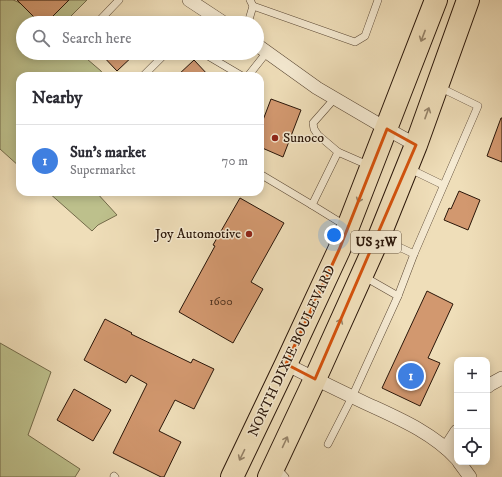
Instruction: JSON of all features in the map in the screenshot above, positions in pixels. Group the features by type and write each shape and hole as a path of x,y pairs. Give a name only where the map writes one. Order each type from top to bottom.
{"highway":[{"name":"NORTH DIXIE BOULEVARD","path":"232,477 336,257 436,0"},
{"name":"US 31W","path":"276,473 315,378 407,168 468,0"}],"street":[{"path":"189,0 213,16"},
{"path":"264,50 317,88 416,145"},
{"path":"286,364 416,427 446,448 454,456"},
{"path":"490,385 502,378"},
{"path":"446,448 454,436"},
{"path":"461,465 470,477"}],"lane":[{"path":"104,16 119,0"},
{"path":"249,16 252,3 355,42 365,36 378,0"},
{"path":"147,72 159,60"},
{"path":"215,60 235,72"},
{"path":"250,72 256,60"},
{"path":"328,444 352,397 398,296 414,254 478,106 437,86"},
{"path":"335,98 313,123 314,129 318,135 338,152 372,167"},
{"path":"312,205 338,152"},
{"path":"407,168 444,186"},
{"path":"264,176 348,227"},
{"path":"378,237 414,254"},
{"path":"361,275 398,296"}],"highlighted area":[{"path":"387,129 416,145 315,379 286,364 339,250"}],"green space":[{"path":"0,0 13,0 21,4 34,16 16,16 16,60 88,60 102,72 16,72 16,163 0,149"},
{"path":"69,0 87,0 71,16 53,16"},
{"path":"53,196 100,196 117,215 98,225 92,231"},
{"path":"0,343 51,372 28,435 80,469 75,477 0,477"}],"building":[{"path":"17,0 69,0 53,16 33,16"},
{"path":"107,60 129,60 117,71"},
{"path":"194,60 205,72 181,72"},
{"name":"Sunoco","path":"271,99 301,110 283,157 264,149 264,117"},
{"path":"502,118 502,162 487,156"},
{"path":"459,191 480,200 468,230 444,220"},
{"path":"240,198 284,223 251,282 263,289 233,343 179,312 215,246 213,245"},
{"path":"427,291 453,304 428,358 440,363 420,406 382,388"},
{"path":"105,319 132,333 131,334 191,363 193,359 214,369 194,409 175,400 159,431 181,442 164,477 161,477 113,453 147,384 131,375 126,383 84,360"},
{"path":"74,389 111,410 93,441 57,420"}],"place":[{"name":"Sunoco","path":"275,138"},
{"name":"Joy Automotive","path":"249,234"},
{"name":"Sun’s market","path":"411,376"}]}
